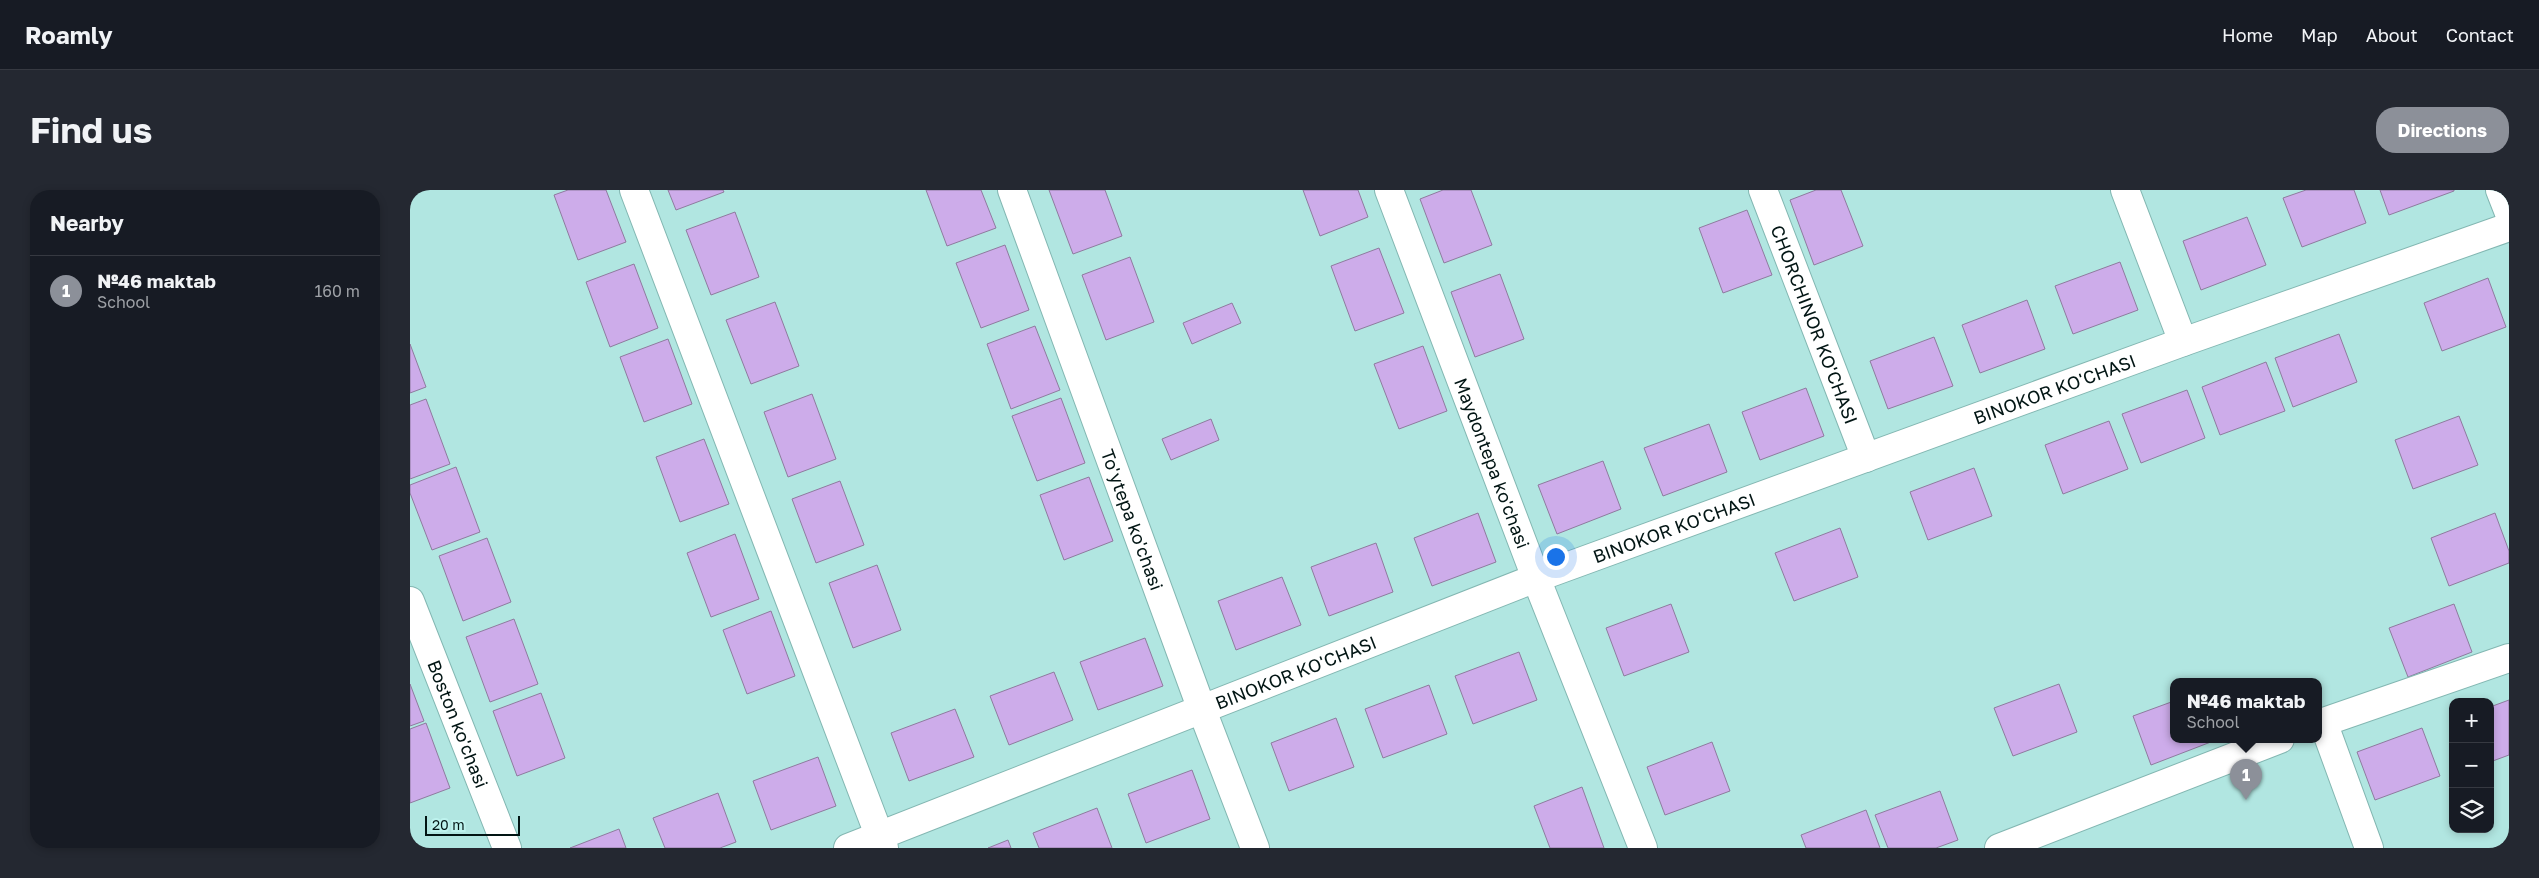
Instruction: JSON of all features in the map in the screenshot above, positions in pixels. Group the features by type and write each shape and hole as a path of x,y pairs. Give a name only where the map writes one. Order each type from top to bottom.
{"street":[{"path":"634,190 882,842"},
{"name":"To'ytepa ko'chasi","path":"1012,190 1202,710 1256,848"},
{"name":"Maydontepa ko'chasi","path":"1389,190 1536,578 1643,848"},
{"name":"CHORCHINOR KO'CHASI","path":"1763,190 1866,458"},
{"path":"2125,190 2183,342"},
{"path":"2500,190 2509,213"},
{"name":"BINOKOR KO'CHASI","path":"848,848 882,842 1202,710 1536,578 2183,342 2509,227"},
{"name":"Boston ko'chasi","path":"410,600 506,848"},
{"path":"2322,723 2509,658"},
{"path":"2322,726 2369,848"},
{"path":"1999,848 2270,743"}],"building":[{"path":"568,190 606,190 626,242 578,260 554,195"},
{"path":"668,190 723,190 724,192 676,210"},
{"path":"926,190 981,190 996,228 947,246"},
{"path":"1049,190 1105,190 1122,236 1073,254"},
{"path":"1303,190 1358,190 1368,217 1320,236"},
{"path":"1443,190 1471,190 1492,245 1444,263 1420,199"},
{"path":"1816,190 1841,190 1863,246 1814,265 1790,200"},
{"path":"2306,190 2354,190 2366,223 2302,247 2283,198"},
{"path":"2380,190 2454,190 2454,191 2389,215"},
{"path":"1747,210 1772,275 1723,293 1699,228"},
{"path":"735,212 759,277 711,295 686,230"},
{"path":"2247,217 2266,265 2201,290 2183,241"},
{"path":"1005,245 1029,310 981,328 956,263"},
{"path":"1379,248 1404,313 1355,331 1331,266"},
{"path":"1130,257 1154,322 1106,340 1082,275"},
{"path":"2120,262 2138,310 2073,334 2055,286"},
{"path":"634,264 658,328 610,347 586,282"},
{"path":"1500,274 1524,339 1475,357 1451,292"},
{"path":"2488,278 2506,327 2442,351 2424,303"},
{"path":"2027,300 2045,349 1980,373 1962,325"},
{"path":"775,302 799,366 751,384 726,320"},
{"path":"1232,303 1241,323 1192,344 1183,323"},
{"path":"1035,326 1060,390 1011,409 987,344"},
{"path":"2339,334 2357,382 2293,407 2275,358"},
{"path":"1934,337 1953,386 1888,409 1870,361"},
{"path":"668,339 692,404 644,422 620,357"},
{"path":"410,344 426,387 410,393"},
{"path":"1423,346 1447,411 1399,429 1374,364"},
{"path":"2266,362 2285,411 2220,435 2202,387"},
{"path":"1806,388 1824,436 1760,460 1742,412"},
{"path":"2187,390 2205,438 2141,463 2122,414"},
{"path":"812,394 836,459 788,477 764,412"},
{"path":"1061,398 1085,463 1037,481 1012,416"},
{"path":"426,399 450,464 410,479 410,405"},
{"path":"2459,416 2478,465 2413,489 2395,440"},
{"path":"1211,419 1219,440 1171,460 1162,439"},
{"path":"2109,421 2128,469 2063,494 2045,445"},
{"path":"1709,424 1727,472 1663,496 1644,448"},
{"path":"704,439 729,504 680,522 656,457"},
{"path":"1603,461 1621,509 1557,534 1538,485"},
{"path":"456,467 480,532 432,550 410,493 410,485"},
{"path":"1974,468 1992,516 1928,540 1910,492"},
{"path":"1089,477 1113,541 1064,560 1040,495"},
{"path":"840,481 864,545 816,563 792,499"},
{"path":"1478,513 1496,562 1432,586 1414,538"},
{"path":"2495,513 2509,551 2509,563 2449,586 2431,538"},
{"path":"1840,528 1858,577 1794,601 1775,553"},
{"path":"735,534 759,599 711,617 687,553"},
{"path":"487,538 511,602 463,621 439,556"},
{"path":"1376,543 1393,592 1329,616 1311,567"},
{"path":"877,565 901,630 853,648 829,583"},
{"path":"1282,577 1301,625 1236,650 1218,601"},
{"path":"1671,604 1689,652 1624,676 1606,628"},
{"path":"2454,604 2472,652 2408,677 2389,628"},
{"path":"771,611 795,676 747,694 723,630"},
{"path":"514,619 538,684 490,702 466,637"},
{"path":"1145,638 1163,686 1098,710 1080,662"},
{"path":"1519,652 1537,700 1473,724 1455,676"},
{"path":"1054,672 1073,720 1009,745 990,696"},
{"path":"410,684 424,721 410,726"},
{"path":"2059,684 2077,732 2013,756 1994,708"},
{"path":"1429,685 1447,734 1383,758 1365,709"},
{"path":"541,693 565,758 517,776 493,711"},
{"path":"2509,700 2509,755 2494,761 2494,743 2494,706"},
{"path":"2170,702 2170,743 2208,743 2151,765 2133,716"},
{"path":"955,709 974,757 909,781 891,733"},
{"path":"1336,718 1354,767 1289,791 1271,743"},
{"path":"426,723 450,788 410,803 410,729"},
{"path":"2422,728 2440,776 2375,800 2357,752"},
{"path":"1712,742 1730,791 1665,815 1647,767"},
{"path":"818,757 836,806 771,830 753,781"},
{"path":"1192,770 1210,819 1146,843 1128,794"},
{"path":"1582,787 1604,848 1550,848 1534,806"},
{"path":"1940,791 1958,840 1936,848 1888,848 1875,815"},
{"path":"718,793 736,842 720,848 665,848 653,818"},
{"path":"1097,808 1112,848 1039,848 1033,833"},
{"path":"1866,810 1880,848 1806,848 1801,835"},
{"path":"619,829 626,848 570,848"},
{"path":"1008,840 1011,848 988,848"}],"place":[{"name":"№46 maktab","path":"2246,800"}]}
